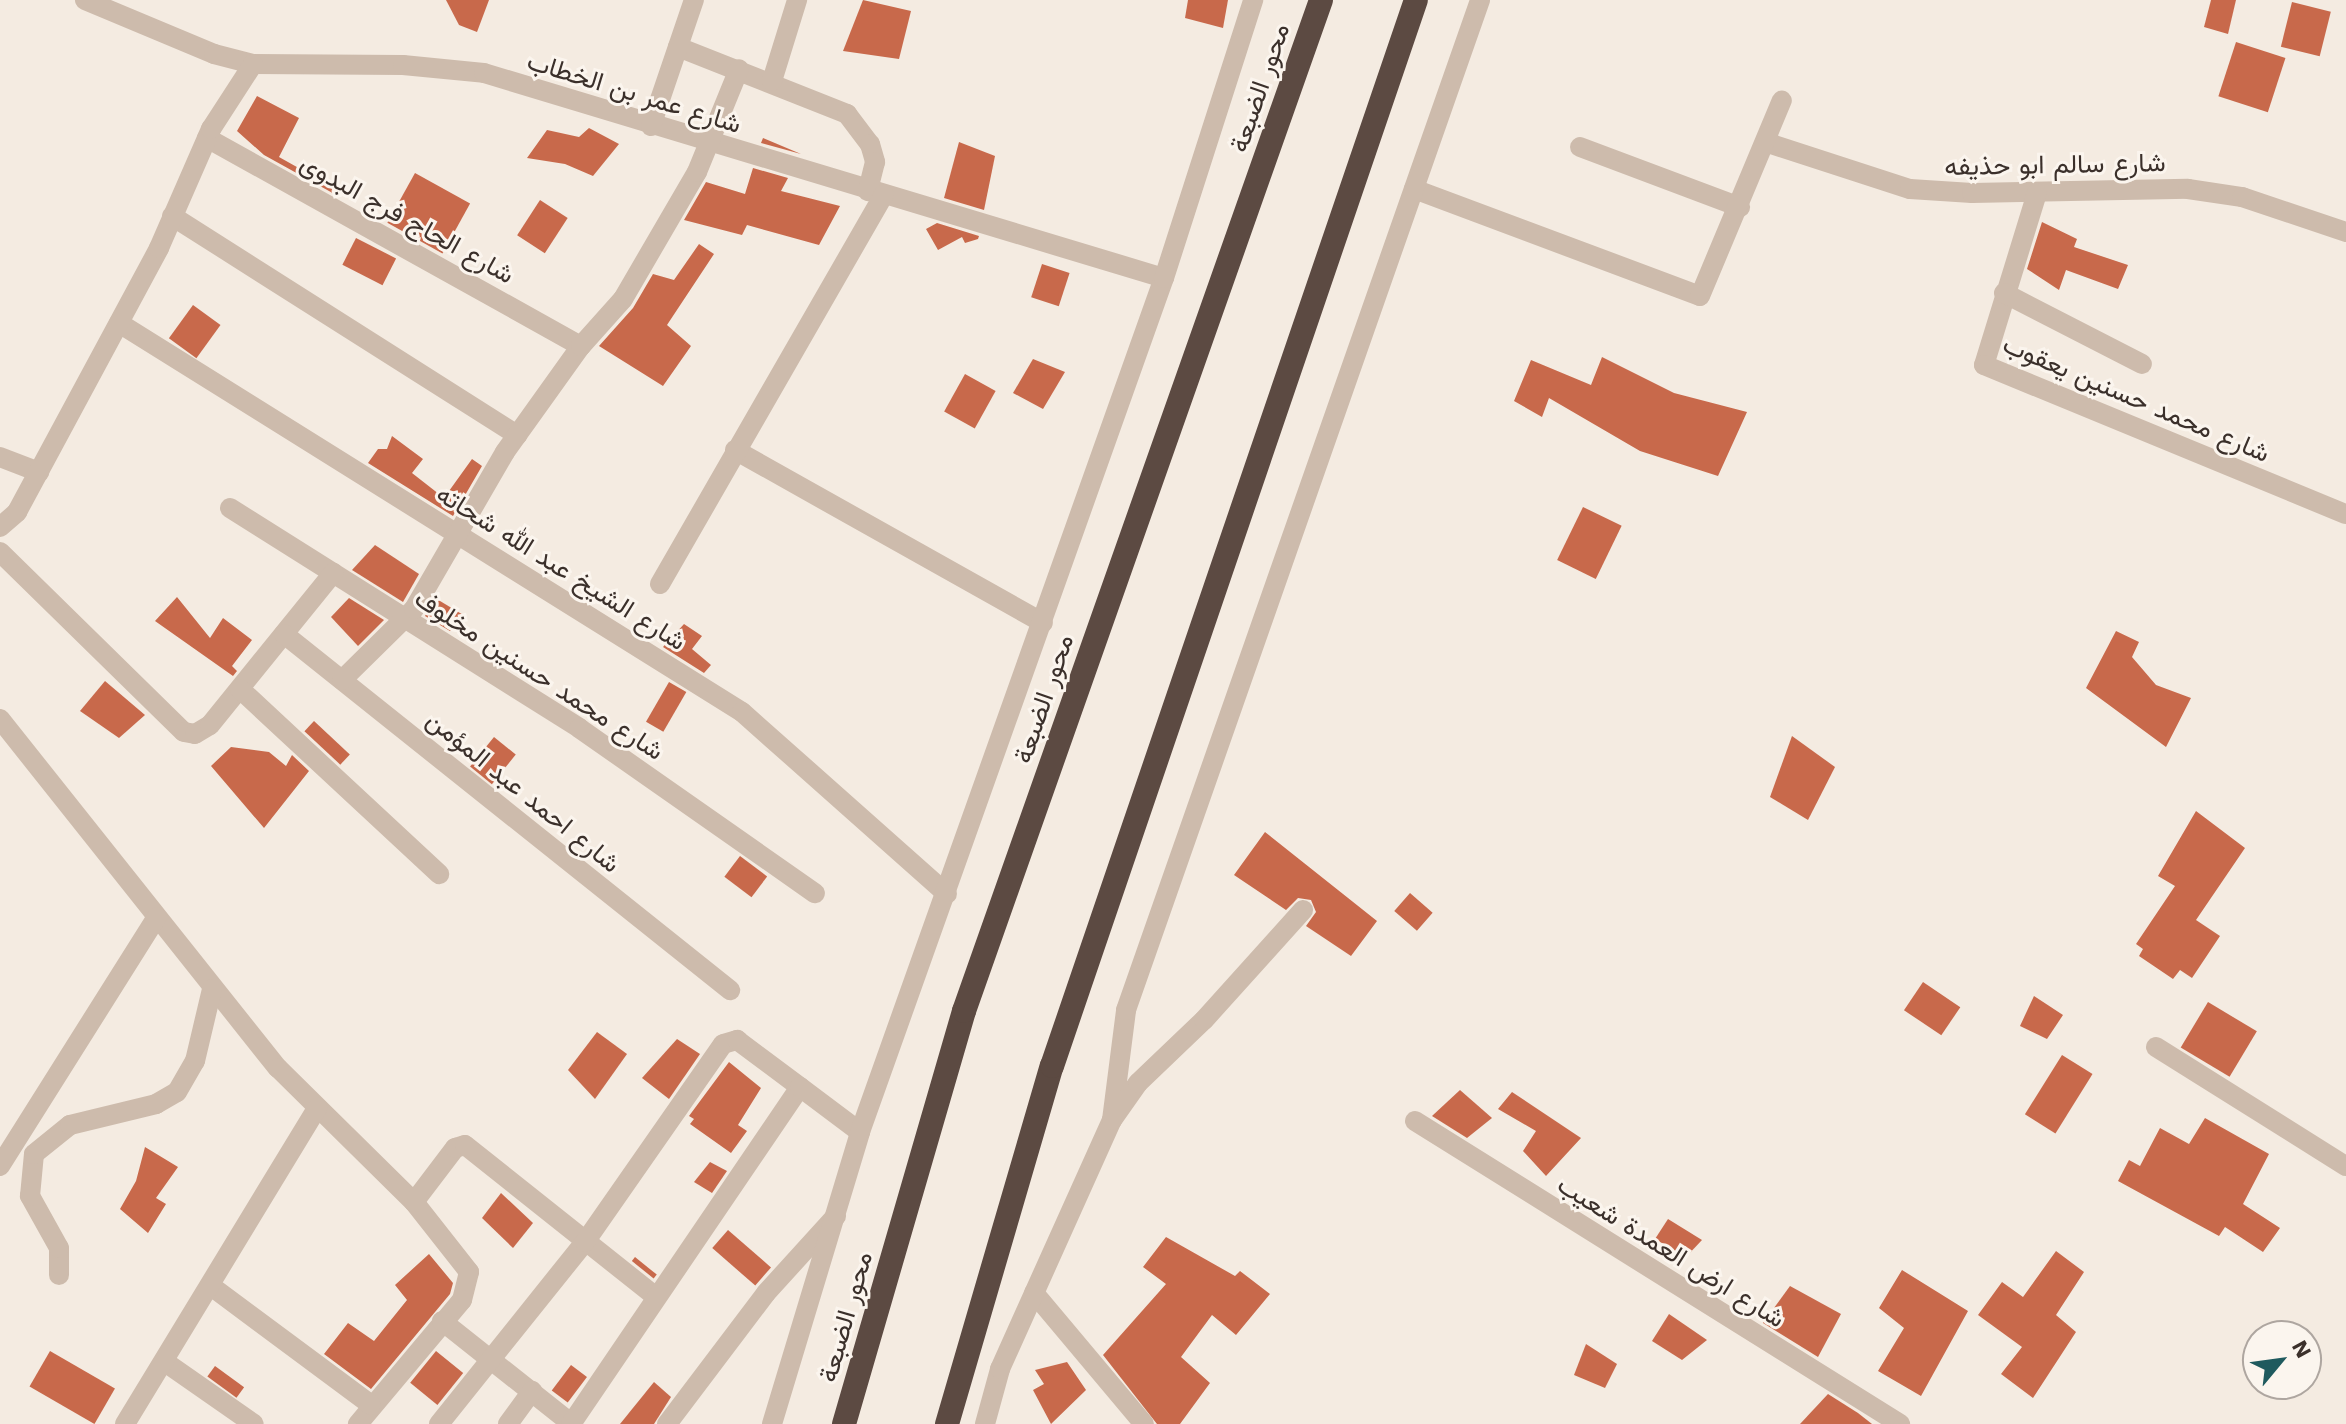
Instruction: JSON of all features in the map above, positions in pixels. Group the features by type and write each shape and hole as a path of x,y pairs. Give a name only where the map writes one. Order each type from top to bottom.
{"highway":[{"name":"محور الضبعة","path":"844,1424 964,1011 1321,0"},
{"path":"947,1424 1052,1066 1416,0"}],"street":[{"name":"شارع عمر بن الخطاب","path":"85,0 214,54 253,64 403,65 484,73 709,145 1164,278"},
{"path":"651,126 694,0"},
{"path":"772,81 797,0"},
{"path":"772,1424 860,1132 1164,278 1253,0"},
{"path":"1112,1120 1126,1010 1480,0"},
{"path":"660,584 876,193 875,162 860,128 831,104 678,47"},
{"path":"0,527 17,512 39,472 119,323 207,138 253,64"},
{"path":"342,680 421,599 517,435 581,346 623,299 709,145 739,69"},
{"path":"1414,189 1695,296 1707,290 1782,100"},
{"name":"شارع الحاج فرج البدوى","path":"207,138 581,346"},
{"name":"شارع سالم ابو حذيفه","path":"1765,142 1910,189 2037,193 2188,189 2242,197 2346,232"},
{"path":"1580,147 1740,207"},
{"name":"شارع محمد حسنين يعقوب","path":"2037,193 1983,360 1986,366 2346,514"},
{"path":"172,216 517,435"},
{"path":"2004,293 2142,364"},
{"name":"شارع الشيخ عبد الله شحاته","path":"119,323 742,712 947,894"},
{"path":"735,450 1043,623"},
{"path":"0,457 39,472"},
{"name":"شارع محمد حسنين مخلوف","path":"230,508 579,728 815,893"},
{"path":"0,552 184,732 203,732 333,573"},
{"name":"شارع احمد عبد المؤمن","path":"284,634 730,990"},
{"path":"240,689 439,874"},
{"path":"0,719 212,989 317,1108 414,1202 469,1272 468,1292 358,1424"},
{"path":"985,1424 1000,1369 1112,1120 1138,1083 1204,1020 1303,910"},
{"path":"0,1166 157,917"},
{"path":"59,1275 59,1248 30,1196 34,1154 70,1125 156,1104 177,1092 195,1061 212,989"},
{"path":"439,1424 585,1242 727,1041 737,1040 860,1132"},
{"path":"2156,1047 2346,1166"},
{"path":"442,1321 572,1424 655,1296 800,1087"},
{"path":"125,1424 317,1108"},
{"name":"شارع ارض العمدة شعيب","path":"1415,1121 1871,1417 1900,1424"},
{"path":"414,1202 461,1144 655,1296"},
{"path":"667,1424 766,1293 838,1213"},
{"path":"211,1286 371,1405"},
{"path":"1034,1293 1144,1424"},
{"path":"165,1362 254,1424"},
{"path":"508,1424 532,1391"}],"building":[{"path":"446,0 489,0 477,32 459,25"},
{"path":"863,0 911,11 899,59 843,51"},
{"path":"1188,0 1228,0 1223,28 1185,18"},
{"path":"2211,0 2236,0 2228,34 2204,27"},
{"path":"2292,2 2331,12 2320,56 2281,47"},
{"path":"2236,42 2285,58 2268,112 2218,96"},
{"path":"257,96 299,118 279,157 329,185 338,196 264,155 237,131"},
{"path":"589,128 619,144 593,176 565,164 527,158 547,130 579,137"},
{"path":"763,138 801,154 761,143"},
{"path":"959,142 995,156 984,210 944,198"},
{"path":"753,168 788,178 781,191 840,206 819,245 747,225 742,235 684,220 706,182 745,194"},
{"path":"415,173 470,204 442,253 387,223"},
{"path":"540,200 568,218 545,253 517,235"},
{"path":"2042,222 2077,239 2074,247 2128,265 2118,289 2066,270 2059,290 2027,269"},
{"path":"937,223 979,236 978,239 965,243 962,237 938,250 926,229"},
{"path":"356,238 396,258 382,285 342,265"},
{"path":"699,244 714,254 667,325 691,346 663,386 599,346 633,308 653,274 674,280"},
{"path":"1042,264 1070,273 1059,306 1031,297"},
{"path":"193,305 221,325 196,358 169,338"},
{"path":"1602,357 1674,393 1747,412 1718,476 1640,451 1549,398 1542,417 1514,401 1531,360 1591,385"},
{"path":"1033,359 1065,372 1043,409 1013,393"},
{"path":"965,374 996,391 975,429 944,412"},
{"path":"392,436 423,459 412,473 444,498 472,459 482,466 453,516 368,463 378,449 387,449"},
{"path":"1583,507 1622,526 1596,579 1557,560"},
{"path":"375,545 419,574 403,602 352,570"},
{"path":"177,597 210,638 223,618 252,640 232,666 237,671 233,676 155,621"},
{"path":"349,598 384,620 358,646 331,617"},
{"path":"435,598 465,616 450,631 425,616"},
{"path":"684,624 702,636 692,649 711,665 704,673 663,647"},
{"path":"2116,631 2139,642 2132,657 2156,685 2191,698 2166,747 2086,688"},
{"path":"105,681 145,715 119,738 80,711"},
{"path":"669,682 686,692 663,732 646,722"},
{"path":"314,721 350,754 340,765 304,731"},
{"path":"1792,736 1835,767 1808,820 1770,797"},
{"path":"494,737 516,755 492,784 470,767"},
{"path":"231,747 269,752 286,766 292,755 309,771 264,828 211,766"},
{"path":"2196,811 2245,848 2196,920 2220,936 2192,978 2180,970 2173,979 2139,956 2143,949 2136,944 2175,886 2158,876"},
{"path":"1265,832 1377,921 1351,956 1306,926 1316,912 1311,900 1298,898 1286,910 1234,875"},
{"path":"740,856 767,876 752,897 724,877"},
{"path":"1410,893 1433,913 1417,931 1394,911"},
{"path":"1923,982 1960,1007 1941,1035 1904,1010"},
{"path":"2034,996 2063,1015 2047,1039 2020,1026"},
{"path":"2208,1002 2257,1031 2230,1077 2181,1047"},
{"path":"597,1032 627,1054 595,1099 568,1070"},
{"path":"677,1039 700,1054 669,1099 642,1078"},
{"path":"2062,1055 2093,1074 2055,1133 2025,1114"},
{"path":"729,1062 761,1088 738,1125 747,1131 731,1153 690,1124 694,1119 689,1116"},
{"path":"1460,1090 1492,1118 1467,1138 1432,1116"},
{"path":"1512,1092 1581,1138 1546,1176 1523,1151 1536,1131 1498,1109"},
{"path":"2205,1118 2269,1154 2243,1204 2280,1228 2263,1252 2225,1227 2219,1236 2118,1181 2129,1160 2140,1166 2160,1128 2189,1144"},
{"path":"145,1147 178,1167 156,1198 166,1204 148,1233 120,1209 136,1181"},
{"path":"710,1162 727,1171 712,1193 694,1182"},
{"path":"501,1193 533,1223 513,1248 482,1218"},
{"path":"1668,1219 1702,1240 1686,1257 1655,1239"},
{"path":"728,1230 771,1267 755,1286 712,1248"},
{"path":"1166,1237 1235,1276 1240,1271 1270,1294 1236,1335 1212,1315 1181,1357 1210,1383 1180,1424 1157,1424 1103,1355 1166,1284 1143,1267"},
{"path":"2056,1251 2084,1272 2056,1315 2076,1332 2033,1398 2001,1374 2022,1347 1978,1315 2002,1282 2023,1297"},
{"path":"429,1254 453,1283 450,1294 371,1389 324,1354 348,1323 374,1341 407,1300 395,1285"},
{"path":"635,1257 657,1275 654,1279 632,1261"},
{"path":"1902,1270 1968,1311 1921,1396 1878,1371 1904,1328 1879,1308"},
{"path":"1790,1286 1841,1314 1818,1357 1763,1323"},
{"path":"1669,1314 1707,1340 1682,1360 1652,1341"},
{"path":"1586,1344 1617,1364 1605,1388 1574,1375"},
{"path":"50,1351 115,1388 94,1424 30,1387"},
{"path":"436,1351 463,1373 437,1405 410,1383"},
{"path":"1067,1362 1086,1390 1051,1424 1033,1390 1044,1384 1035,1370"},
{"path":"571,1365 587,1377 568,1403 552,1391"},
{"path":"215,1366 244,1387 236,1398 207,1377"},
{"path":"654,1382 671,1397 654,1424 620,1424"},
{"path":"1828,1394 1858,1413 1872,1424 1800,1424"}]}
